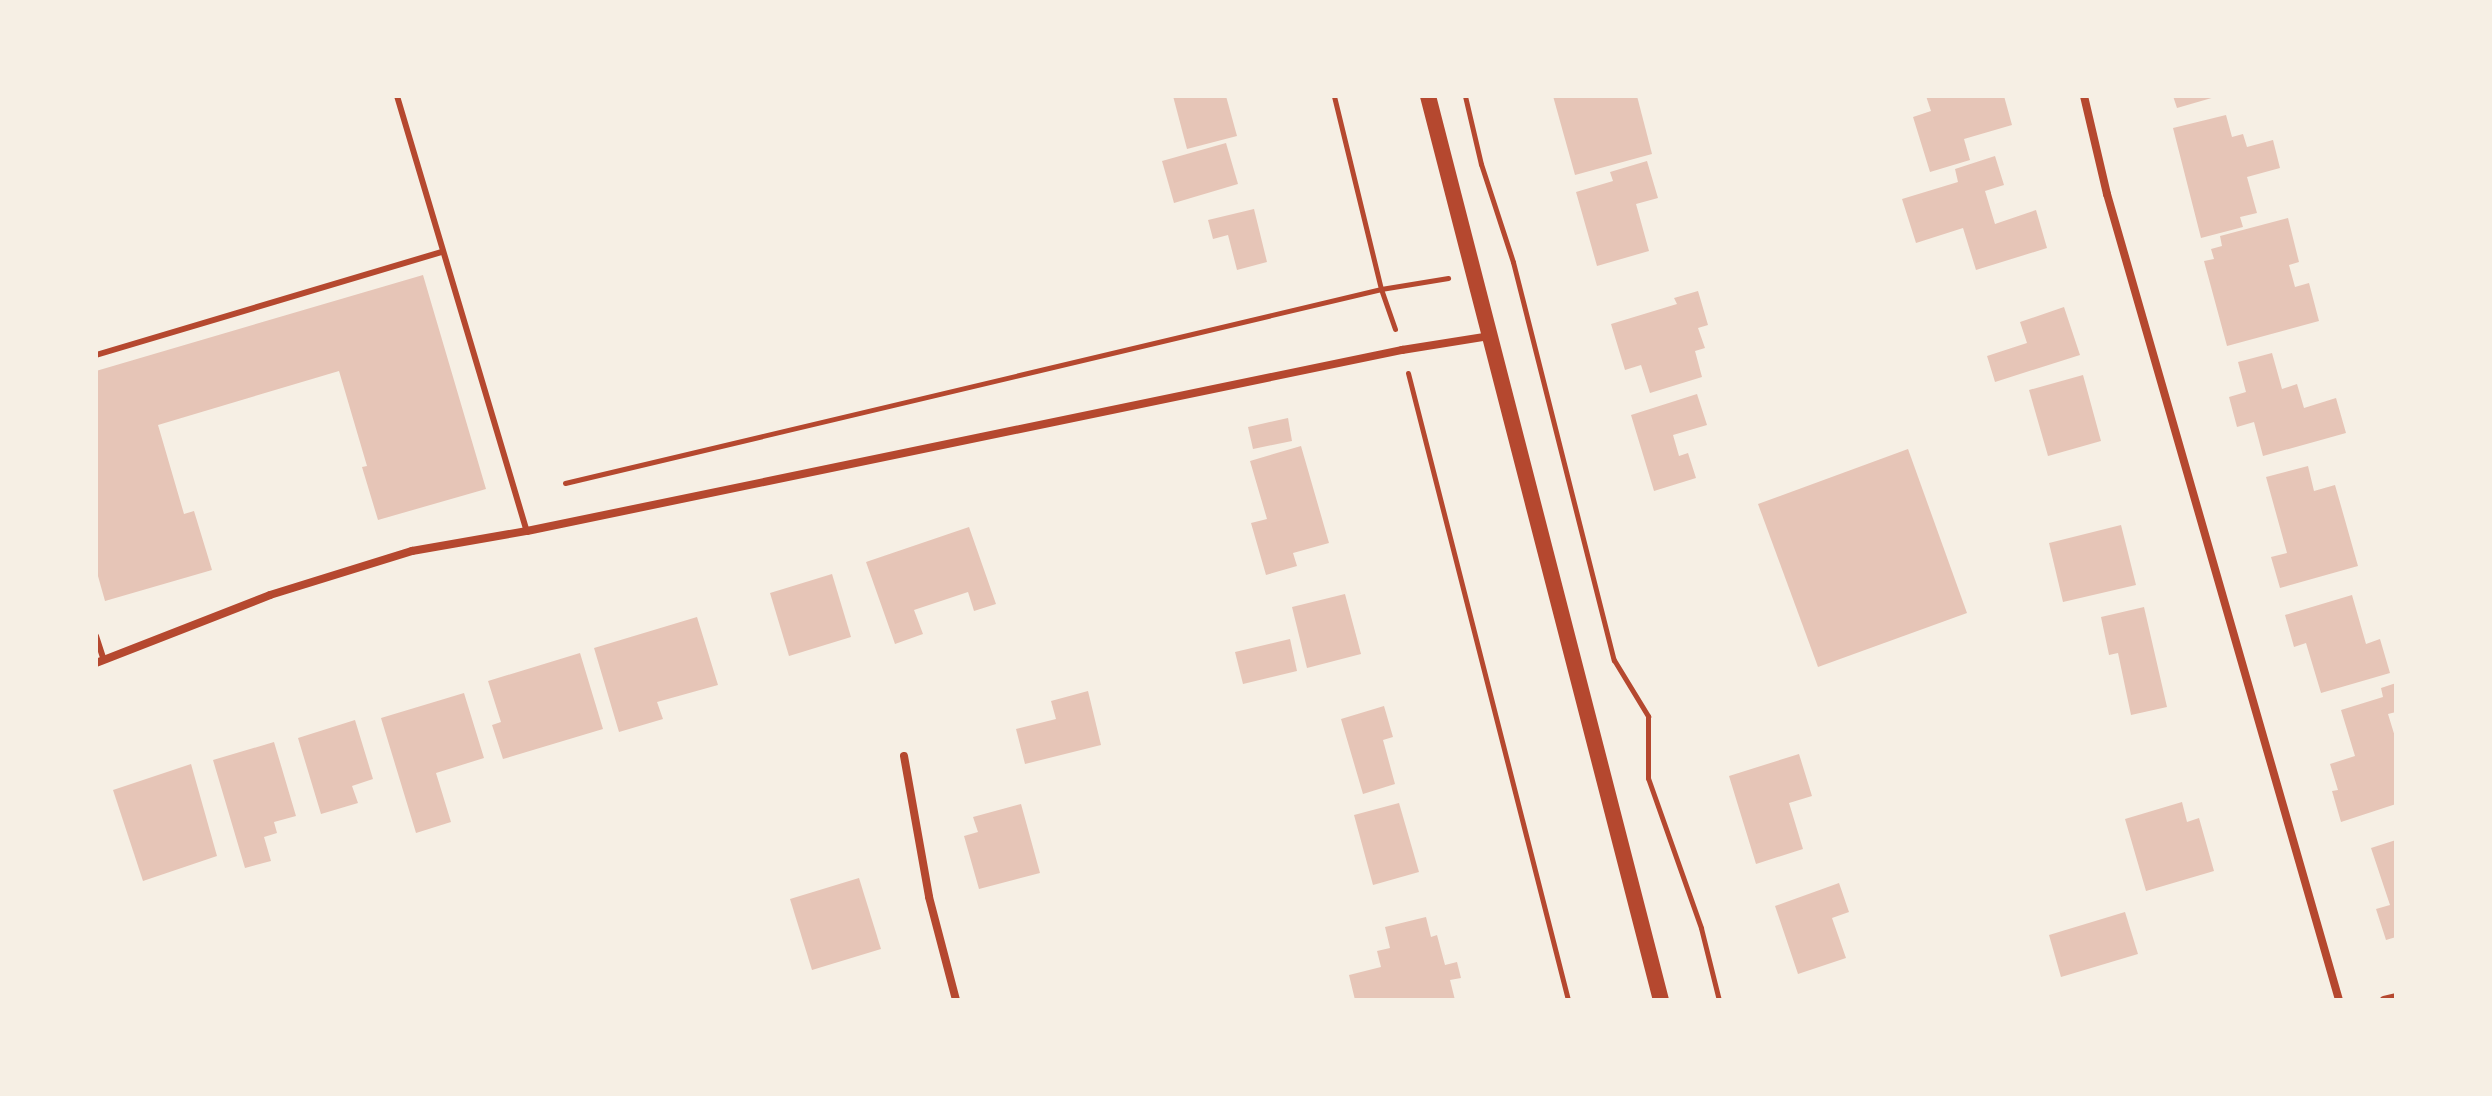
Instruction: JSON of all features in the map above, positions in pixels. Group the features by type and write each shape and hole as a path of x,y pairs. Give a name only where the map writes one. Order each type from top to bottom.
{"main road":[{"path":"1428,96 1661,1000"}],"street":[{"path":"2084,96 2107,194 2339,1000"},
{"path":"100,661 270,595 412,551 527,531 1402,350 1489,336"},
{"path":"904,756 929,897 956,1000"},
{"path":"2384,1000 2396,997"}],"lane":[{"path":"397,96 527,531"},
{"path":"96,355 442,252"},
{"path":"96,636 100,661"}],"path":[{"path":"1334,96 1381,289 1402,350 1568,1000"},
{"path":"1465,96 1481,164 1513,262 1614,660 1648,716 1648,778 1701,928 1719,1000"},
{"path":"565,483 1381,289 1474,273 1513,262"}],"building":[{"path":"1173,96 1226,96 1237,136 1187,149"},
{"path":"1553,96 1637,96 1652,154 1575,175"},
{"path":"1926,96 2004,96 2012,125 1964,139 1970,160 1930,172 1913,117 1931,111"},
{"path":"2173,96 2215,96 2215,97 2177,108"},
{"path":"2226,115 2232,137 2243,134 2247,147 2273,140 2280,168 2247,177 2257,213 2240,217 2243,227 2201,238 2173,128"},
{"path":"1226,143 1238,184 1174,203 1162,161"},
{"path":"1995,156 2004,185 1985,191 1995,224 2036,210 2047,248 1976,270 1963,228 1916,243 1902,199 1958,182 1955,169"},
{"path":"1647,161 1658,198 1636,204 1649,251 1597,266 1576,192 1613,181 1610,172"},
{"path":"1254,209 1267,262 1237,270 1228,235 1213,239 1208,220"},
{"path":"2288,218 2299,262 2289,265 2295,287 2309,283 2319,321 2227,346 2204,261 2214,259 2211,249 2222,246 2220,236"},
{"path":"423,275 486,489 378,520 362,467 367,466 339,371 158,425 184,514 194,511 212,570 105,601 96,569 96,371"},
{"path":"1698,291 1708,325 1698,328 1705,348 1695,351 1702,377 1650,393 1641,365 1625,370 1611,324 1677,304 1674,298"},
{"path":"2064,307 2080,355 1995,382 1987,356 2027,343 2020,322"},
{"path":"2272,353 2282,389 2297,384 2304,408 2336,398 2346,433 2263,456 2254,422 2237,427 2229,397 2246,392 2238,362"},
{"path":"2083,375 2101,441 2048,456 2029,390"},
{"path":"1697,394 1707,425 1673,435 1679,456 1688,453 1696,478 1654,491 1631,415"},
{"path":"1288,418 1292,441 1253,449 1248,427"},
{"path":"1301,446 1329,543 1293,553 1297,566 1266,575 1251,523 1267,519 1250,461"},
{"path":"1908,449 1967,613 1818,667 1758,504"},
{"path":"2308,466 2314,491 2335,485 2358,566 2280,588 2271,557 2287,553 2266,477"},
{"path":"2121,525 2136,585 2063,602 2049,543"},
{"path":"969,527 996,604 974,611 968,592 914,610 923,634 895,644 866,562"},
{"path":"832,574 851,637 789,656 770,593"},
{"path":"1345,594 1361,654 1307,668 1292,607"},
{"path":"2352,595 2366,644 2380,639 2390,673 2321,693 2306,643 2294,647 2285,615"},
{"path":"2144,607 2167,707 2131,715 2118,653 2109,655 2101,617"},
{"path":"697,617 718,685 657,702 663,719 619,732 594,648"},
{"path":"1290,639 1297,671 1243,684 1235,652"},
{"path":"580,653 603,729 503,759 492,725 501,722 488,681"},
{"path":"2396,683 2396,712 2388,714 2396,740 2396,804 2341,822 2332,791 2338,790 2330,764 2355,756 2341,710 2383,697 2381,688"},
{"path":"1088,691 1101,745 1025,764 1016,729 1056,719 1051,701"},
{"path":"464,693 484,758 436,773 451,822 416,833 381,718"},
{"path":"1384,706 1393,737 1383,740 1395,784 1363,794 1341,719"},
{"path":"355,720 373,779 352,786 358,803 321,814 298,738"},
{"path":"274,742 296,816 274,822 277,833 264,837 271,861 245,868 213,760"},
{"path":"1799,754 1812,796 1789,803 1803,849 1756,864 1729,776"},
{"path":"191,764 217,856 143,881 113,790"},
{"path":"2182,802 2187,822 2199,818 2214,871 2146,891 2125,819"},
{"path":"1399,803 1419,872 1373,885 1354,815"},
{"path":"1021,804 1040,873 979,889 964,836 978,832 973,817"},
{"path":"2396,840 2396,937 2386,940 2376,909 2390,905 2371,848"},
{"path":"859,878 881,949 812,970 790,899"},
{"path":"1839,883 1849,912 1832,918 1846,958 1798,974 1775,906"},
{"path":"2125,912 2138,954 2061,977 2049,935"},
{"path":"1426,917 1431,937 1437,935 1445,965 1457,962 1461,978 1450,980 1455,1000 1355,1000 1349,975 1381,967 1377,951 1390,948 1385,927"}]}
